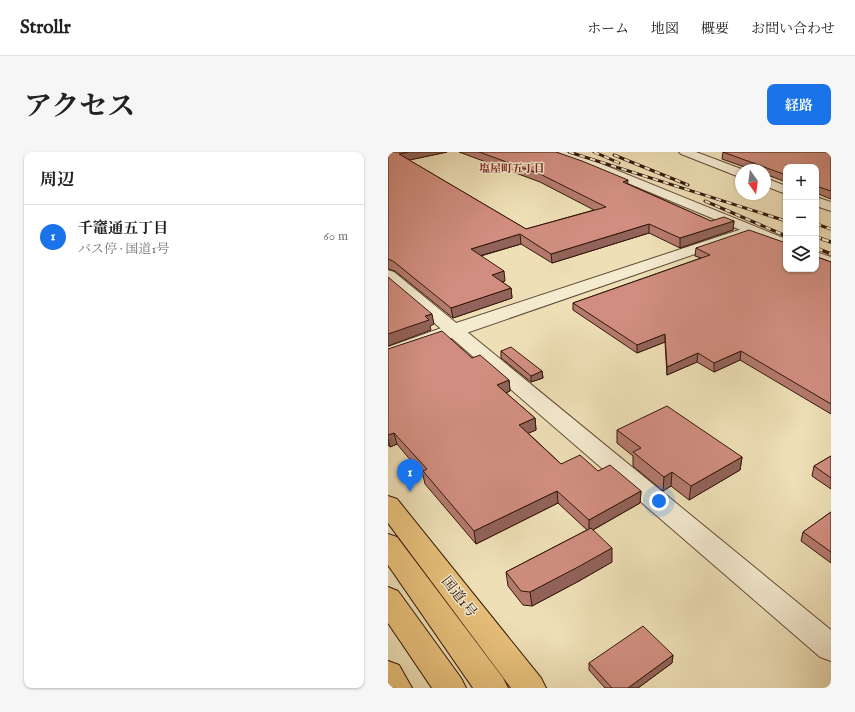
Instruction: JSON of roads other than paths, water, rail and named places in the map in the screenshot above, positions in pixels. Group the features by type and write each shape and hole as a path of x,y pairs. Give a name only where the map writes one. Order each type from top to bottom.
{"highway":[{"name":"国道1号","path":"388,506 530,688"},
{"path":"388,544 492,688"},
{"path":"388,599 450,688"},
{"path":"388,675 396,688"}],"street":[{"path":"562,152 783,243"},
{"path":"685,152 735,171"},
{"path":"771,184 783,189"},
{"path":"819,202 831,206"},
{"path":"388,354 454,330 751,230"},
{"path":"819,258 831,263"},
{"path":"388,275 831,648"}],"railway":[{"path":"569,152 783,220"},
{"path":"594,152 619,163"},
{"path":"614,155 688,185"},
{"path":"705,201 783,235"},
{"path":"819,225 831,229"},
{"path":"819,237 825,240"},
{"path":"825,240 831,242"},
{"path":"819,249 831,254"}],"place":[{"name":"千竈通五丁目","path":"410,492"}],"district":[{"name":"塩屋町五丁目","path":"512,169"}]}
